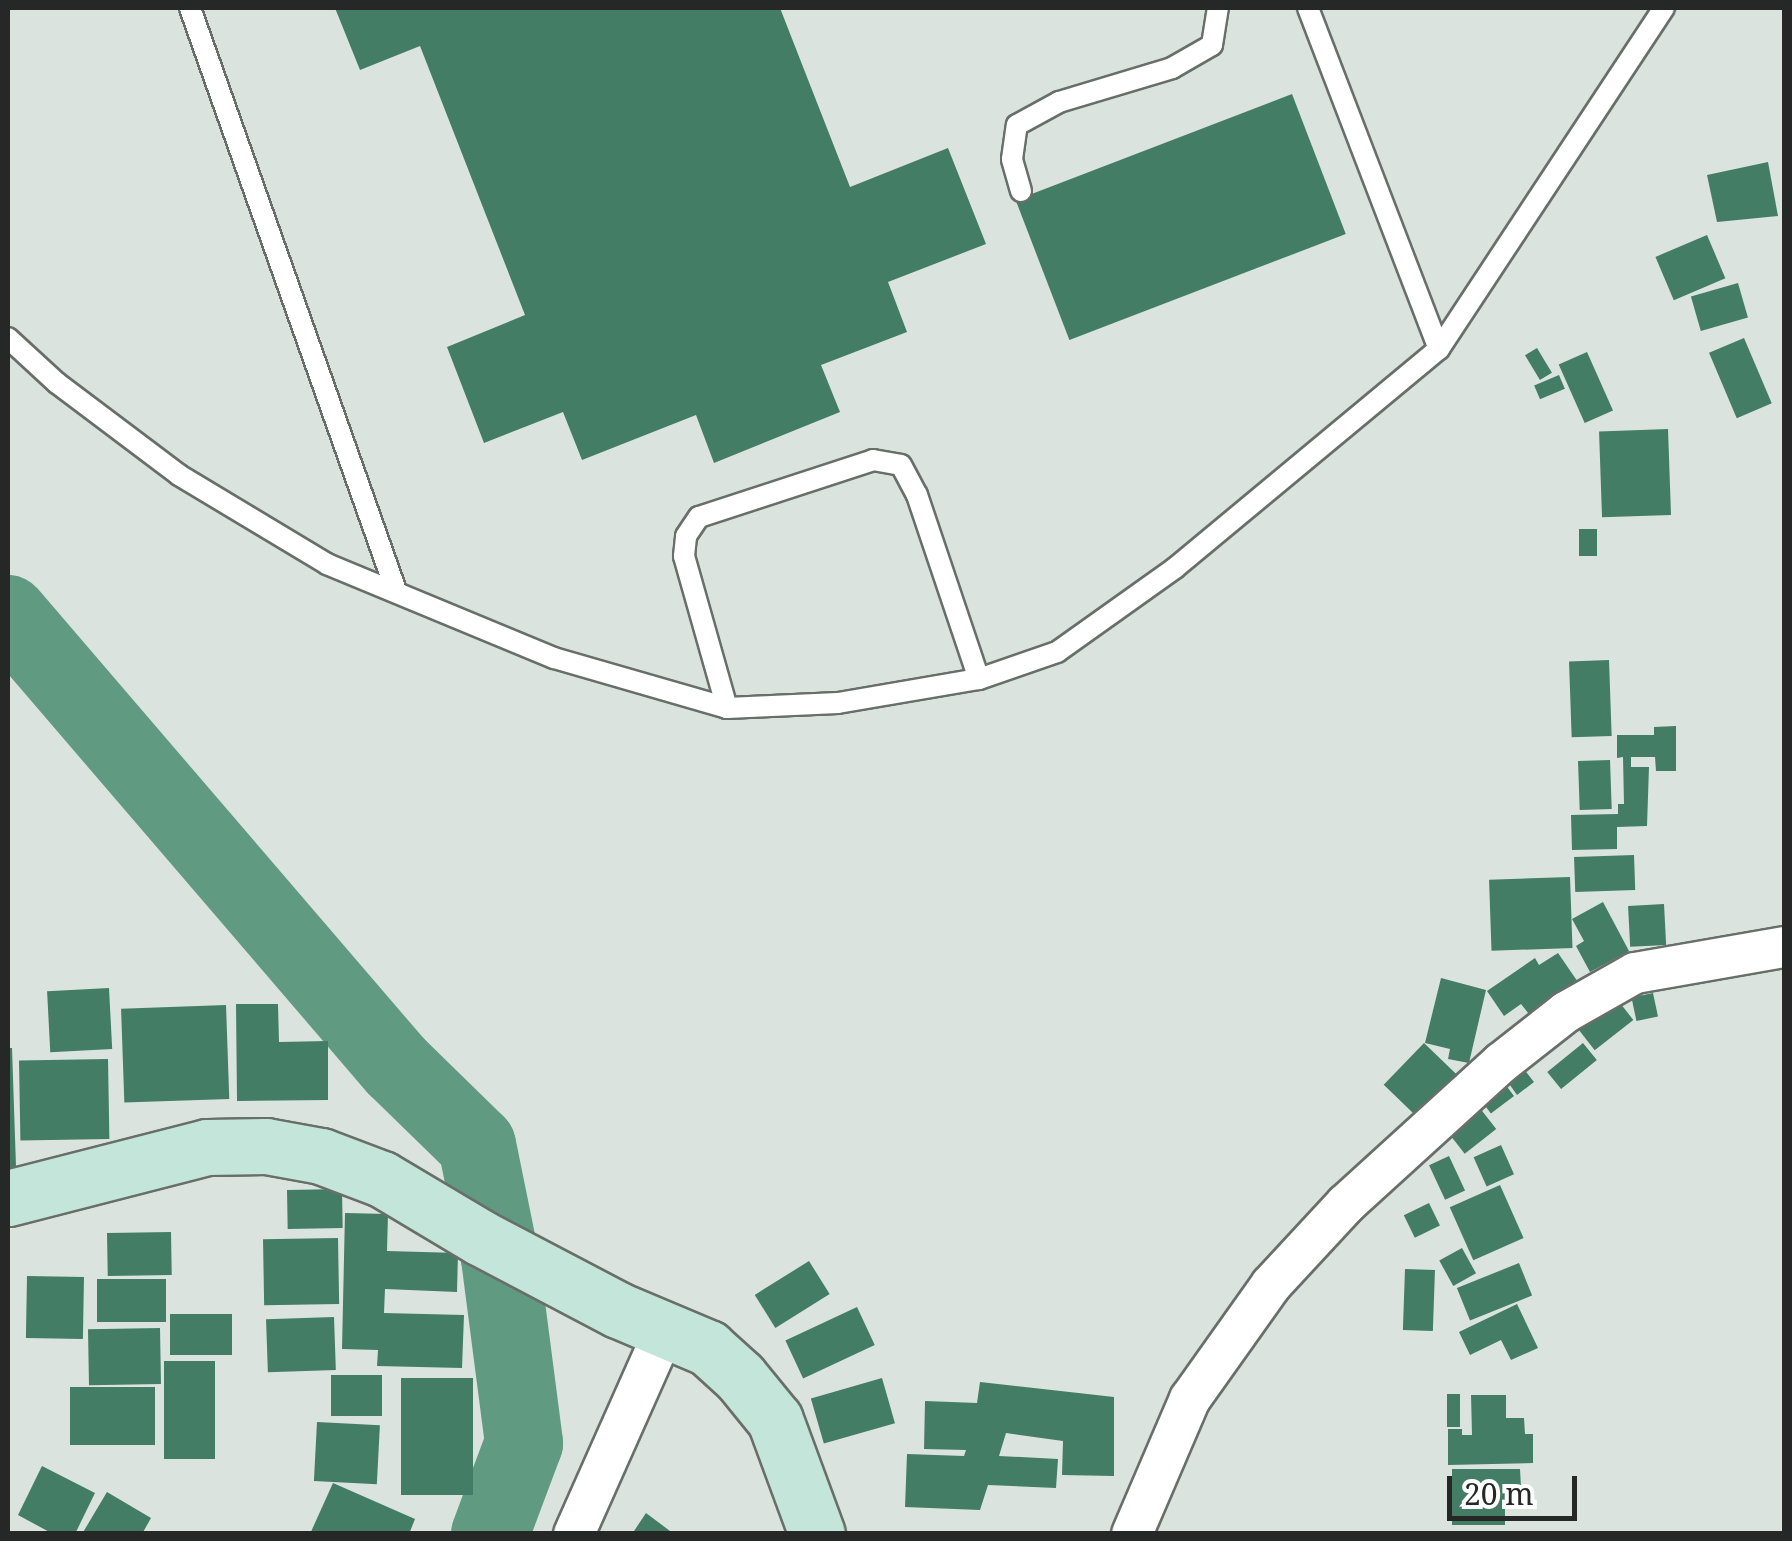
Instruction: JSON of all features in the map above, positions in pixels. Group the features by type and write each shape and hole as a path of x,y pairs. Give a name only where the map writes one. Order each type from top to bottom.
{"main road":[{"path":"8,1198 207,1146 266,1146 321,1156 382,1179 481,1238 642,1320 708,1348 740,1376 775,1420 817,1534"}],"street":[{"path":"1132,1534 1190,1399 1271,1284 1346,1204 1501,1063 1566,1012 1636,973 1784,947"},
{"path":"574,1534 642,1320"}],"lane":[{"path":"190,8 396,588"},
{"path":"1020,191 1012,159 1017,125 1074,97 1172,68 1212,45 1218,8"},
{"path":"1308,8 1439,349"},
{"path":"8,338 57,383 179,475 328,564 396,588 554,658 726,708 838,703 980,679 1057,652 1161,578 1439,349 1664,8"},
{"path":"726,708 684,556 686,536 699,517 874,460 901,465 916,495 980,679"}],"building":[{"path":"335,8 780,8 850,187 948,148 986,244 888,282 907,332 821,365 840,412 714,463 696,415 582,460 563,412 484,443 447,347 525,315 420,46 360,70"},
{"path":"1292,94 1346,234 1069,340 1016,200"},
{"path":"1768,162 1778,216 1717,222 1707,175"},
{"path":"1707,235 1725,278 1674,300 1655,257"},
{"path":"1738,283 1748,318 1701,331 1691,297"},
{"path":"1744,338 1772,403 1737,418 1709,353"},
{"path":"1537,348 1552,373 1540,380 1525,355"},
{"path":"1587,352 1613,410 1585,423 1559,365"},
{"path":"1559,375 1565,389 1540,399 1534,386"},
{"path":"1668,429 1671,515 1602,517 1599,431"},
{"path":"1579,529 1597,529 1597,556 1579,556"},
{"path":"1609,660 1612,736 1572,737 1569,661"},
{"path":"1676,726 1676,771 1656,771 1655,757 1631,757 1631,767 1649,767 1647,826 1617,827 1617,849 1572,850 1571,815 1618,814 1618,804 1624,804 1623,757 1617,758 1617,735 1654,735 1654,727"},
{"path":"1610,760 1612,809 1580,810 1578,761"},
{"path":"1634,855 1635,890 1575,892 1574,857"},
{"path":"1570,877 1572,948 1492,951 1489,880"},
{"path":"1603,902 1629,951 1590,972 1576,946 1584,941 1572,919"},
{"path":"1664,904 1666,945 1630,947 1628,906"},
{"path":"1558,953 1580,985 1532,1018 1521,1004 1504,1016 1487,991 1535,958 1539,965"},
{"path":"1441,978 1486,990 1469,1063 1448,1059 1450,1049 1425,1043"},
{"path":"109,988 112,1049 50,1052 47,991"},
{"path":"1653,993 1658,1016 1636,1021 1631,998"},
{"path":"1613,994 1633,1020 1595,1050 1574,1024"},
{"path":"236,1004 278,1004 279,1042 328,1041 328,1100 237,1101"},
{"path":"226,1005 229,1099 124,1103 121,1009"},
{"path":"1424,1043 1465,1083 1425,1124 1384,1085"},
{"path":"1583,1043 1597,1060 1561,1089 1547,1072"},
{"path":"8,1048 12,1048 16,1167 8,1167"},
{"path":"108,1059 109,1139 20,1141 19,1061"},
{"path":"1520,1064 1534,1082 1517,1095 1500,1071"},
{"path":"1499,1076 1514,1096 1491,1113 1476,1093"},
{"path":"1479,1107 1496,1129 1465,1154 1447,1132"},
{"path":"1501,1145 1514,1174 1487,1186 1474,1157"},
{"path":"1449,1156 1465,1190 1445,1200 1429,1165"},
{"path":"1500,1185 1524,1238 1473,1260 1450,1207"},
{"path":"342,1189 343,1228 288,1229 287,1190"},
{"path":"1429,1203 1440,1225 1415,1238 1404,1215"},
{"path":"345,1213 388,1214 387,1251 458,1253 457,1292 385,1289 384,1313 464,1315 462,1368 377,1366 378,1350 342,1349"},
{"path":"171,1232 172,1275 108,1276 107,1233"},
{"path":"338,1238 339,1304 264,1305 263,1239"},
{"path":"1462,1248 1476,1273 1453,1286 1439,1261"},
{"path":"809,1261 830,1294 775,1328 755,1295"},
{"path":"1519,1263 1532,1295 1470,1321 1457,1288"},
{"path":"1405,1269 1435,1270 1433,1331 1403,1330"},
{"path":"27,1276 84,1277 83,1339 26,1338"},
{"path":"97,1279 166,1279 166,1322 97,1322"},
{"path":"1517,1304 1538,1348 1511,1360 1501,1340 1470,1355 1459,1332"},
{"path":"857,1307 875,1345 803,1378 785,1340"},
{"path":"170,1314 232,1314 232,1355 170,1355"},
{"path":"334,1317 336,1370 268,1372 266,1319"},
{"path":"160,1328 161,1384 89,1385 88,1329"},
{"path":"164,1361 215,1361 215,1459 164,1459"},
{"path":"331,1375 382,1375 382,1416 331,1416"},
{"path":"401,1378 473,1378 473,1495 401,1495"},
{"path":"882,1378 895,1423 824,1444 811,1398"},
{"path":"980,1382 1114,1397 1114,1476 1062,1475 1063,1441 1006,1433 999,1456 1058,1459 1056,1488 988,1485 980,1510 905,1507 907,1454 964,1456 966,1450 924,1449 925,1401 977,1403"},
{"path":"70,1387 155,1387 155,1445 70,1445"},
{"path":"1447,1394 1460,1394 1460,1427 1447,1427"},
{"path":"1471,1395 1506,1395 1506,1418 1524,1418 1525,1434 1533,1434 1533,1463 1448,1465 1448,1429 1462,1429 1462,1435 1472,1435"},
{"path":"317,1422 380,1425 377,1484 314,1481"},
{"path":"42,1466 95,1493 75,1534 53,1534 18,1515"},
{"path":"1452,1469 1520,1469 1521,1487 1505,1488 1505,1525 1452,1525"},
{"path":"333,1483 415,1519 409,1534 310,1534"},
{"path":"107,1492 151,1518 142,1534 82,1534"},
{"path":"646,1513 674,1534 632,1534"}],"waterway":[{"path":"8,614 396,1066 477,1145 500,1258 524,1443 490,1534"}]}
